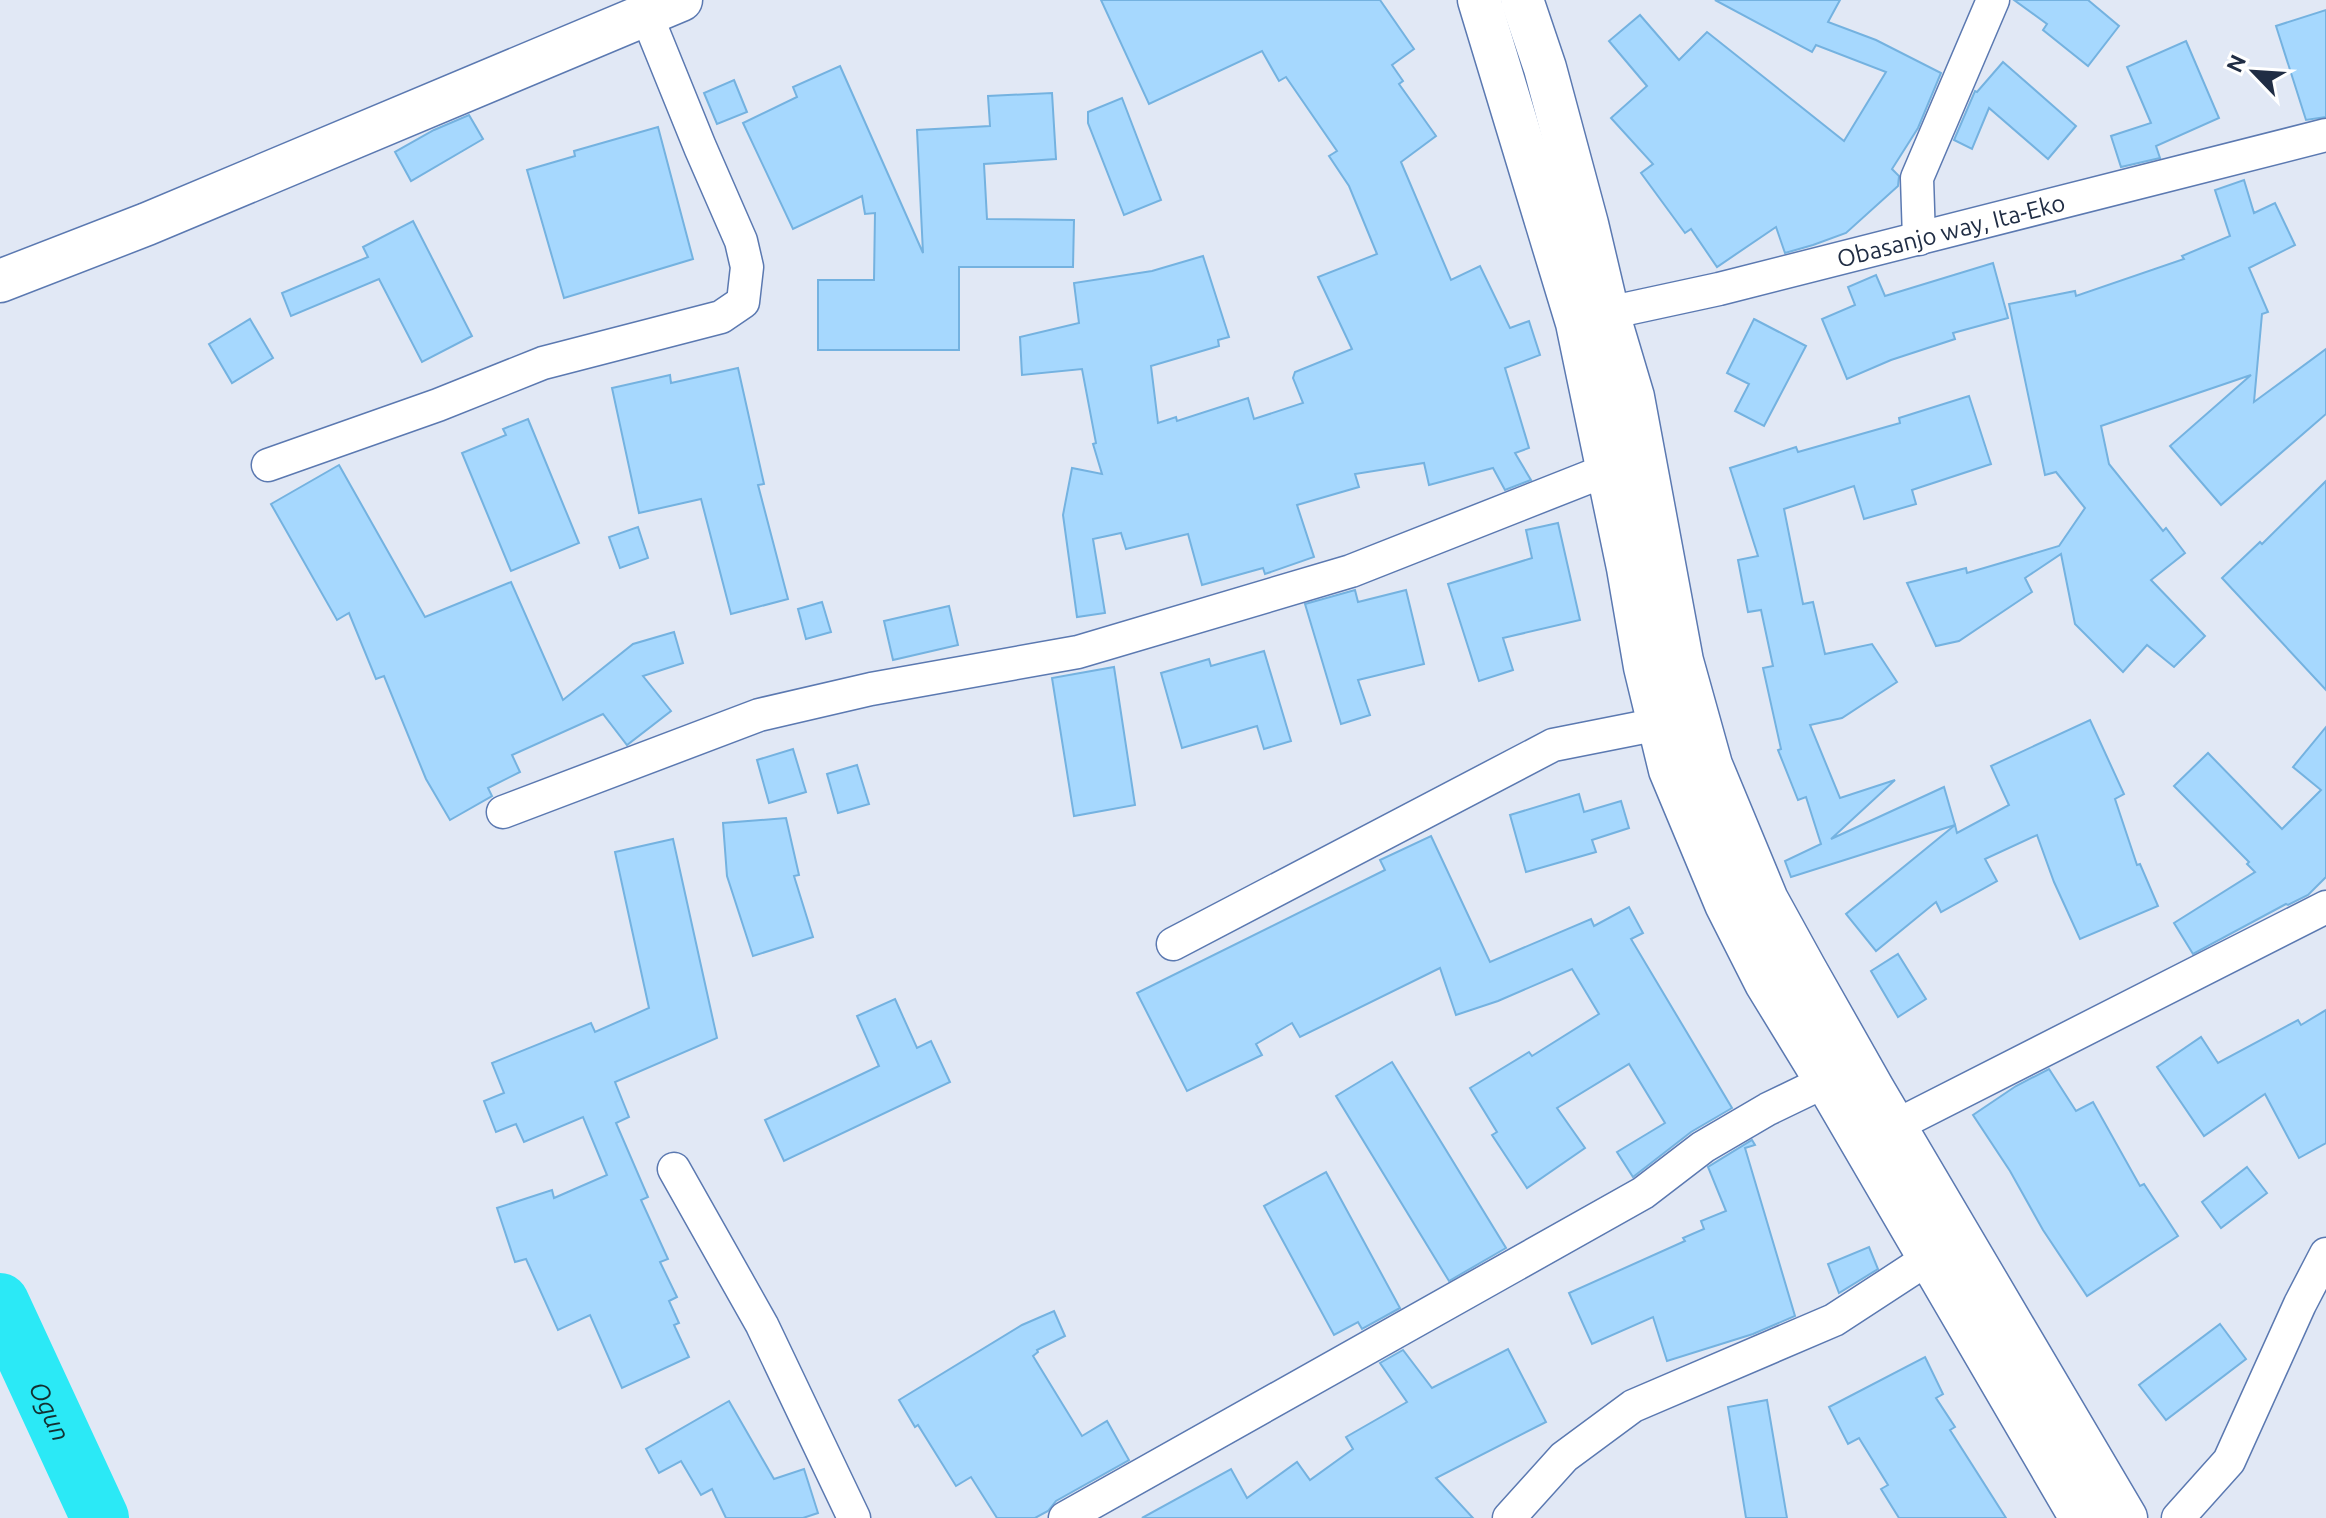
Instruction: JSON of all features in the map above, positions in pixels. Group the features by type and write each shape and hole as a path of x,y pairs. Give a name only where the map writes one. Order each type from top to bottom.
{"main road":[{"path":"1479,0 1593,318 1633,397 1682,661 1711,765 1767,900 1895,1126 2126,1518"},
{"path":"1522,0 1545,68 1587,224 1607,470 1645,667 1670,770 1726,904 1766,983 2081,1518"},
{"path":"0,281 147,224 652,5"},
{"path":"0,260 89,231 652,5"}],"street":[{"path":"1919,239 1917,178 1993,0"},
{"path":"268,465 438,405 543,363 721,317 743,302 747,267 741,241 700,147 652,5"},
{"name":"Obasanjo way, Ita-Eko","path":"1593,318 2326,135"},
{"path":"503,812 759,715 871,689 1078,652 1351,571 1607,470"},
{"path":"1173,944 1553,745 1659,724"},
{"path":"1895,1126 2326,907"},
{"path":"1065,1518 1643,1193 1703,1147 1768,1109 1826,1081"},
{"path":"674,1169 762,1325 854,1518"},
{"path":"2178,1518 2229,1461 2326,1254"},
{"path":"1509,1518 1564,1457 1633,1406 1834,1320 1929,1258"}],"building":[{"path":"1101,0 1380,0 1414,49 1392,65 1403,81 1399,84 1436,136 1401,162 1451,280 1480,266 1510,328 1529,321 1540,355 1505,368 1529,448 1515,453 1531,480 1505,490 1493,468 1429,485 1424,463 1355,474 1359,487 1297,505 1314,557 1265,574 1263,568 1202,585 1188,534 1126,549 1121,533 1093,539 1105,613 1077,617 1063,515 1072,468 1102,474 1093,444 1096,443 1082,369 1022,375 1020,337 1079,323 1074,283 1152,271 1203,256 1229,337 1218,340 1219,346 1151,366 1158,423 1176,417 1177,421 1248,398 1254,419 1303,403 1293,378 1295,372 1352,349 1318,277 1377,254 1349,186 1329,156 1337,151 1286,77 1279,81 1262,51 1149,104"},
{"path":"1715,0 1840,0 1828,22 1876,40 1941,73 1918,128 1892,169 1899,176 1898,186 1846,233 1785,253 1776,227 1717,267 1691,229 1685,233 1641,173 1653,164 1611,118 1647,86 1609,41 1640,15 1679,60 1707,32 1844,141 1886,72 1816,45 1812,52"},
{"path":"2014,0 2088,0 2119,26 2088,66 2043,30 2047,24"},
{"path":"2326,10 2326,117 2306,120 2276,26"},
{"path":"2186,41 2219,118 2156,146 2160,158 2121,167 2111,136 2151,123 2127,67"},
{"path":"2003,62 2076,126 2048,159 1989,108 1972,149 1954,140 1975,91"},
{"path":"840,66 923,253 917,130 990,126 988,96 1052,93 1056,159 984,164 987,219 1074,220 1073,267 959,267 959,350 818,350 818,280 874,280 875,213 865,214 862,196 793,229 743,123 797,97 793,87"},
{"path":"734,80 747,112 717,124 704,93"},
{"path":"1122,98 1161,200 1124,215 1088,123 1088,112"},
{"path":"469,115 483,139 411,181 395,152"},
{"path":"658,127 693,259 564,298 527,170 575,156 574,151"},
{"path":"2244,180 2254,213 2275,203 2295,245 2249,268 2268,312 2262,314 2254,402 2326,349 2326,414 2221,505 2170,446 2251,375 2101,426 2109,464 2163,531 2166,528 2185,553 2151,580 2205,636 2174,667 2147,645 2123,672 2075,624 2061,554 2025,578 2032,592 1959,641 1936,646 1907,583 1966,568 1967,573 2059,546 2085,508 2056,472 2045,475 2009,304 2075,291 2076,296 2184,259 2182,256 2230,236 2215,190"},
{"path":"413,221 472,336 422,362 379,279 291,316 282,293 368,257 363,247"},
{"path":"1993,263 2008,318 1953,333 1955,339 1891,360 1847,379 1822,319 1855,305 1848,287 1876,275 1885,296"},
{"path":"250,319 273,358 232,383 209,344"},
{"path":"1754,319 1806,346 1764,426 1735,411 1749,384 1727,373"},
{"path":"738,368 764,484 758,485 788,599 731,614 701,499 639,513 612,388 670,375 671,383"},
{"path":"1969,396 1991,464 1912,490 1916,504 1864,519 1854,486 1784,509 1803,604 1813,602 1825,654 1872,644 1897,682 1842,718 1810,725 1840,798 1895,780 1831,839 1944,787 1955,825 1791,877 1785,861 1821,844 1806,797 1798,800 1778,750 1781,749 1763,668 1773,666 1761,610 1748,612 1738,560 1758,556 1730,468 1796,447 1798,452 1900,423 1899,418"},
{"path":"528,419 579,543 511,571 462,453 506,435 503,429"},
{"path":"339,465 425,617 511,582 563,700 633,644 674,632 683,663 643,676 671,711 627,745 603,714 512,755 520,772 488,788 492,796 450,820 426,779 384,676 376,679 349,613 337,620 271,504"},
{"path":"2326,481 2326,690 2222,578 2260,542 2262,544"},
{"path":"1558,523 1580,620 1503,638 1513,670 1479,681 1448,584 1532,558 1526,530"},
{"path":"638,527 648,558 620,568 609,537"},
{"path":"1355,590 1358,602 1406,590 1424,664 1358,680 1370,715 1341,724 1305,604"},
{"path":"822,602 831,632 806,639 798,609"},
{"path":"949,606 958,645 893,660 884,621"},
{"path":"1264,651 1291,741 1264,749 1257,726 1182,748 1161,673 1209,659 1211,666"},
{"path":"1114,667 1135,805 1074,816 1052,678"},
{"path":"2090,720 2124,794 2115,799 2137,865 2140,864 2158,906 2080,939 2037,835 1985,859 1997,881 1941,912 1936,902 1876,951 1846,914 1955,825 1957,833 2009,805 1991,766"},
{"path":"2326,727 2326,877 2308,895 2193,954 2174,923 2255,872 2247,864 2249,862 2174,786 2208,753 2282,829 2321,790 2293,767"},
{"path":"793,749 806,792 769,803 757,760"},
{"path":"857,765 869,804 838,813 827,774"},
{"path":"1579,794 1584,812 1621,801 1629,828 1592,840 1596,852 1526,872 1510,815"},
{"path":"786,818 799,875 794,876 813,937 753,956 727,876 723,823"},
{"path":"1431,836 1490,962 1591,919 1594,926 1629,907 1643,933 1631,939 1732,1108 1691,1132 1633,1177 1617,1152 1665,1123 1629,1064 1557,1108 1585,1148 1527,1188 1492,1135 1497,1132 1470,1088 1529,1052 1532,1056 1599,1014 1572,969 1498,1001 1456,1015 1440,968 1300,1037 1292,1023 1256,1044 1262,1055 1187,1091 1137,993 1385,870 1380,860"},
{"path":"673,839 717,1038 615,1082 629,1117 616,1123 648,1197 641,1200 668,1259 660,1262 677,1297 669,1301 679,1323 674,1325 689,1357 622,1388 590,1315 558,1330 526,1259 515,1262 497,1208 552,1190 554,1198 607,1175 583,1117 524,1142 516,1124 496,1132 484,1101 504,1093 492,1063 591,1023 595,1032 649,1008 615,852"},
{"path":"1898,954 1926,999 1898,1017 1871,971"},
{"path":"895,999 917,1048 931,1041 950,1082 784,1161 765,1120 879,1066 857,1016"},
{"path":"2326,1010 2326,1143 2299,1158 2265,1094 2204,1136 2157,1067 2201,1037 2218,1063 2298,1020 2301,1025"},
{"path":"1392,1062 1506,1248 1449,1281 1336,1096"},
{"path":"2049,1069 2076,1111 2093,1102 2140,1186 2144,1184 2178,1236 2087,1296 1973,1115 2016,1086"},
{"path":"1752,1140 1755,1145 1745,1148 1795,1316 1753,1334 1667,1361 1653,1317 1592,1344 1569,1293 1685,1241 1683,1238 1704,1229 1701,1221 1726,1211 1708,1167"},
{"path":"2247,1167 2267,1193 2221,1228 2202,1202"},
{"path":"1326,1172 1400,1308 1362,1329 1358,1322 1334,1335 1264,1206"},
{"path":"1869,1247 1878,1269 1839,1293 1828,1264"},
{"path":"1054,1311 1065,1336 1037,1350 1033,1356 1082,1436 1107,1421 1129,1460 1056,1501 1048,1511 1035,1518 997,1518 971,1477 956,1486 899,1400 1022,1325"},
{"path":"2220,1324 2246,1359 2166,1420 2139,1385"},
{"path":"1508,1349 1546,1422 1436,1478 1473,1518 1142,1518 1231,1469 1247,1498 1297,1462 1310,1480 1353,1449 1346,1437 1407,1402 1380,1363 1403,1350 1432,1388"},
{"path":"1925,1357 1943,1394 1936,1398 1955,1427 1950,1430 2006,1518 1899,1518 1881,1489 1888,1485 1859,1438 1848,1444 1829,1407"},
{"path":"1767,1400 1787,1518 1746,1518 1728,1407"},
{"path":"729,1401 774,1479 804,1469 818,1513 803,1518 726,1518 712,1489 701,1495 681,1461 659,1473 646,1449"}],"waterway":[{"name":"Ogun","path":"0,1302 100,1518"}]}
